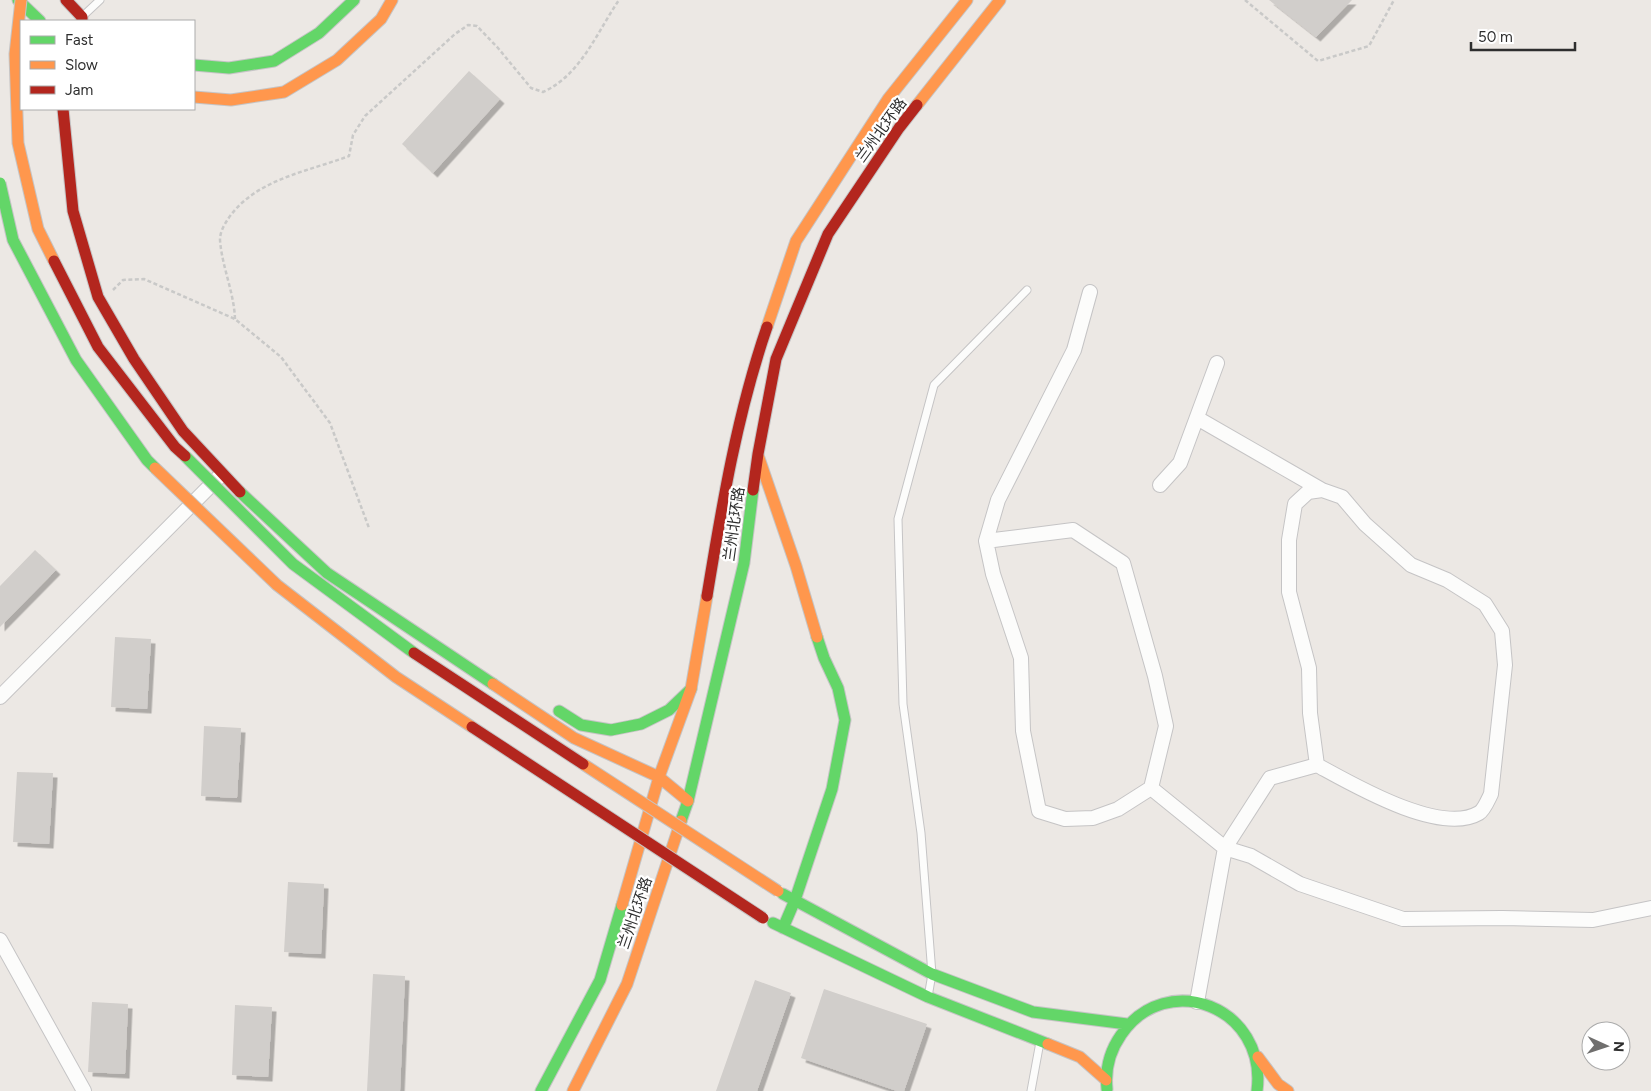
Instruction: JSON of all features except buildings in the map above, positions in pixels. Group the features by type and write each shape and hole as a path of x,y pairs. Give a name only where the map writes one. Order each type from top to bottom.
{"main road":[{"path":"20,0 39,20"},
{"path":"20,0 15,54 18,143 38,229 98,346 175,447 293,564 414,653 778,891 932,974 1033,1012 1127,1024"},
{"path":"66,0 82,20"},
{"path":"195,64 230,68 274,61 319,33 354,0"},
{"path":"195,97 230,100 284,92 337,60 381,19 392,0"},
{"name":"兰州北环路","path":"541,1091 600,980 659,777 691,689 730,463 752,370 796,241 888,99 967,0"},
{"name":"兰州北环路","path":"573,1091 627,984 688,801 744,563 758,454 776,359 828,234 899,128 1000,0"},
{"path":"63,110 73,211 98,297 134,359 183,432 239,491 327,573 574,738 659,777 688,801"},
{"path":"0,184 13,240 76,360 147,460 277,585 396,677 762,918 928,997 1080,1056 1107,1086"},
{"path":"758,454 796,566 824,658 838,688 845,720 832,790 795,900 783,928"},
{"path":"548,704 581,726 611,730 641,724 668,710 691,689"},
{"path":"1107,1086 1107,1065 1111,1050 1127,1024 1142,1012 1159,1004 1178,1000 1197,1002 1216,1008 1233,1020 1246,1035 1255,1053 1278,1084 1288,1091"},
{"path":"1255,1053 1259,1076 1257,1091"}],"street":[{"path":"986,541 1073,530 1123,563 1155,676 1166,726 1151,788 1118,809 1092,818 1065,819 1038,811 1023,731 1021,658 993,574 986,541 998,500 1074,350 1090,292"},
{"path":"1160,485 1180,462 1217,363"},
{"path":"1197,418 1322,490 1342,497 1365,524 1411,565 1447,580 1485,604 1502,631 1505,665 1491,794 1480,813 1464,819 1434,818 1376,797 1317,765 1270,778 1225,848 1197,1002"},
{"path":"0,697 222,473"},
{"path":"1317,765 1310,713 1309,668 1289,592 1289,540 1296,504 1308,492 1322,490"},
{"path":"1151,788 1225,848 1251,856 1300,884 1403,919 1502,918 1593,920 1651,908"},
{"path":"0,940 84,1091"}],"lane":[{"path":"82,20 100,0"},
{"path":"928,997 932,974 921,833 903,704 898,519 934,384 1027,290"},
{"path":"1031,1091 1040,1041"}],"path":[{"path":"235,319 235,305 223,260 220,237 223,227 243,200 264,186 349,156 353,135 365,116 454,34 468,25 477,26 531,88 543,92 554,87 585,57 620,0"},
{"path":"1245,0 1318,61 1369,46 1394,0"},
{"path":"112,291 123,280 144,279 235,319 281,358 330,423 369,528"}],"traffic: fast":[{"path":"18,0 39,20"},
{"path":"195,65 229,68 274,61 319,33 354,0"},
{"path":"0,183 13,240 76,360 147,460 155,468"},
{"path":"185,456 293,564 414,653"},
{"path":"681,821 688,801 744,563 753,490"},
{"path":"240,492 327,573 493,684"},
{"path":"783,928 795,900 832,789 845,720 838,688 824,658 817,637"},
{"path":"559,711 581,725 611,730 641,724 669,710 691,689"},
{"path":"783,894 932,974 1033,1012 1127,1024"},
{"path":"541,1091 600,980 622,905"},
{"path":"773,923 928,997 1048,1044"},
{"path":"1107,1089 1109,1061 1113,1048 1121,1035 1140,1015 1163,1004 1187,1001 1210,1006 1231,1019 1247,1037 1256,1062 1257,1091"}],"traffic: slow":[{"path":"21,0 15,54 18,143 38,229 54,261"},
{"path":"195,97 231,100 284,92 337,60 381,19 392,0"},
{"path":"767,327 796,241 888,99 967,0"},
{"path":"917,105 1000,0"},
{"path":"759,458 796,566 817,637"},
{"path":"155,468 277,585 396,677 472,727"},
{"path":"622,905 659,777 691,689 707,596"},
{"path":"493,684 574,738 659,777 688,801"},
{"path":"583,764 778,891"},
{"path":"573,1091 627,984 681,821"},
{"path":"1048,1044 1080,1057 1106,1080"},
{"path":"1258,1057 1278,1084 1288,1091"}],"traffic: jam":[{"path":"66,0 82,17 82,20"},
{"path":"753,490 776,359 828,234 899,128 917,105"},
{"path":"63,110 73,211 98,297 134,359 183,431 240,492"},
{"path":"54,261 98,347 175,447 185,456"},
{"path":"707,596 739,426 756,360 767,327"},
{"path":"414,653 583,764"},
{"path":"472,727 763,918"}]}
